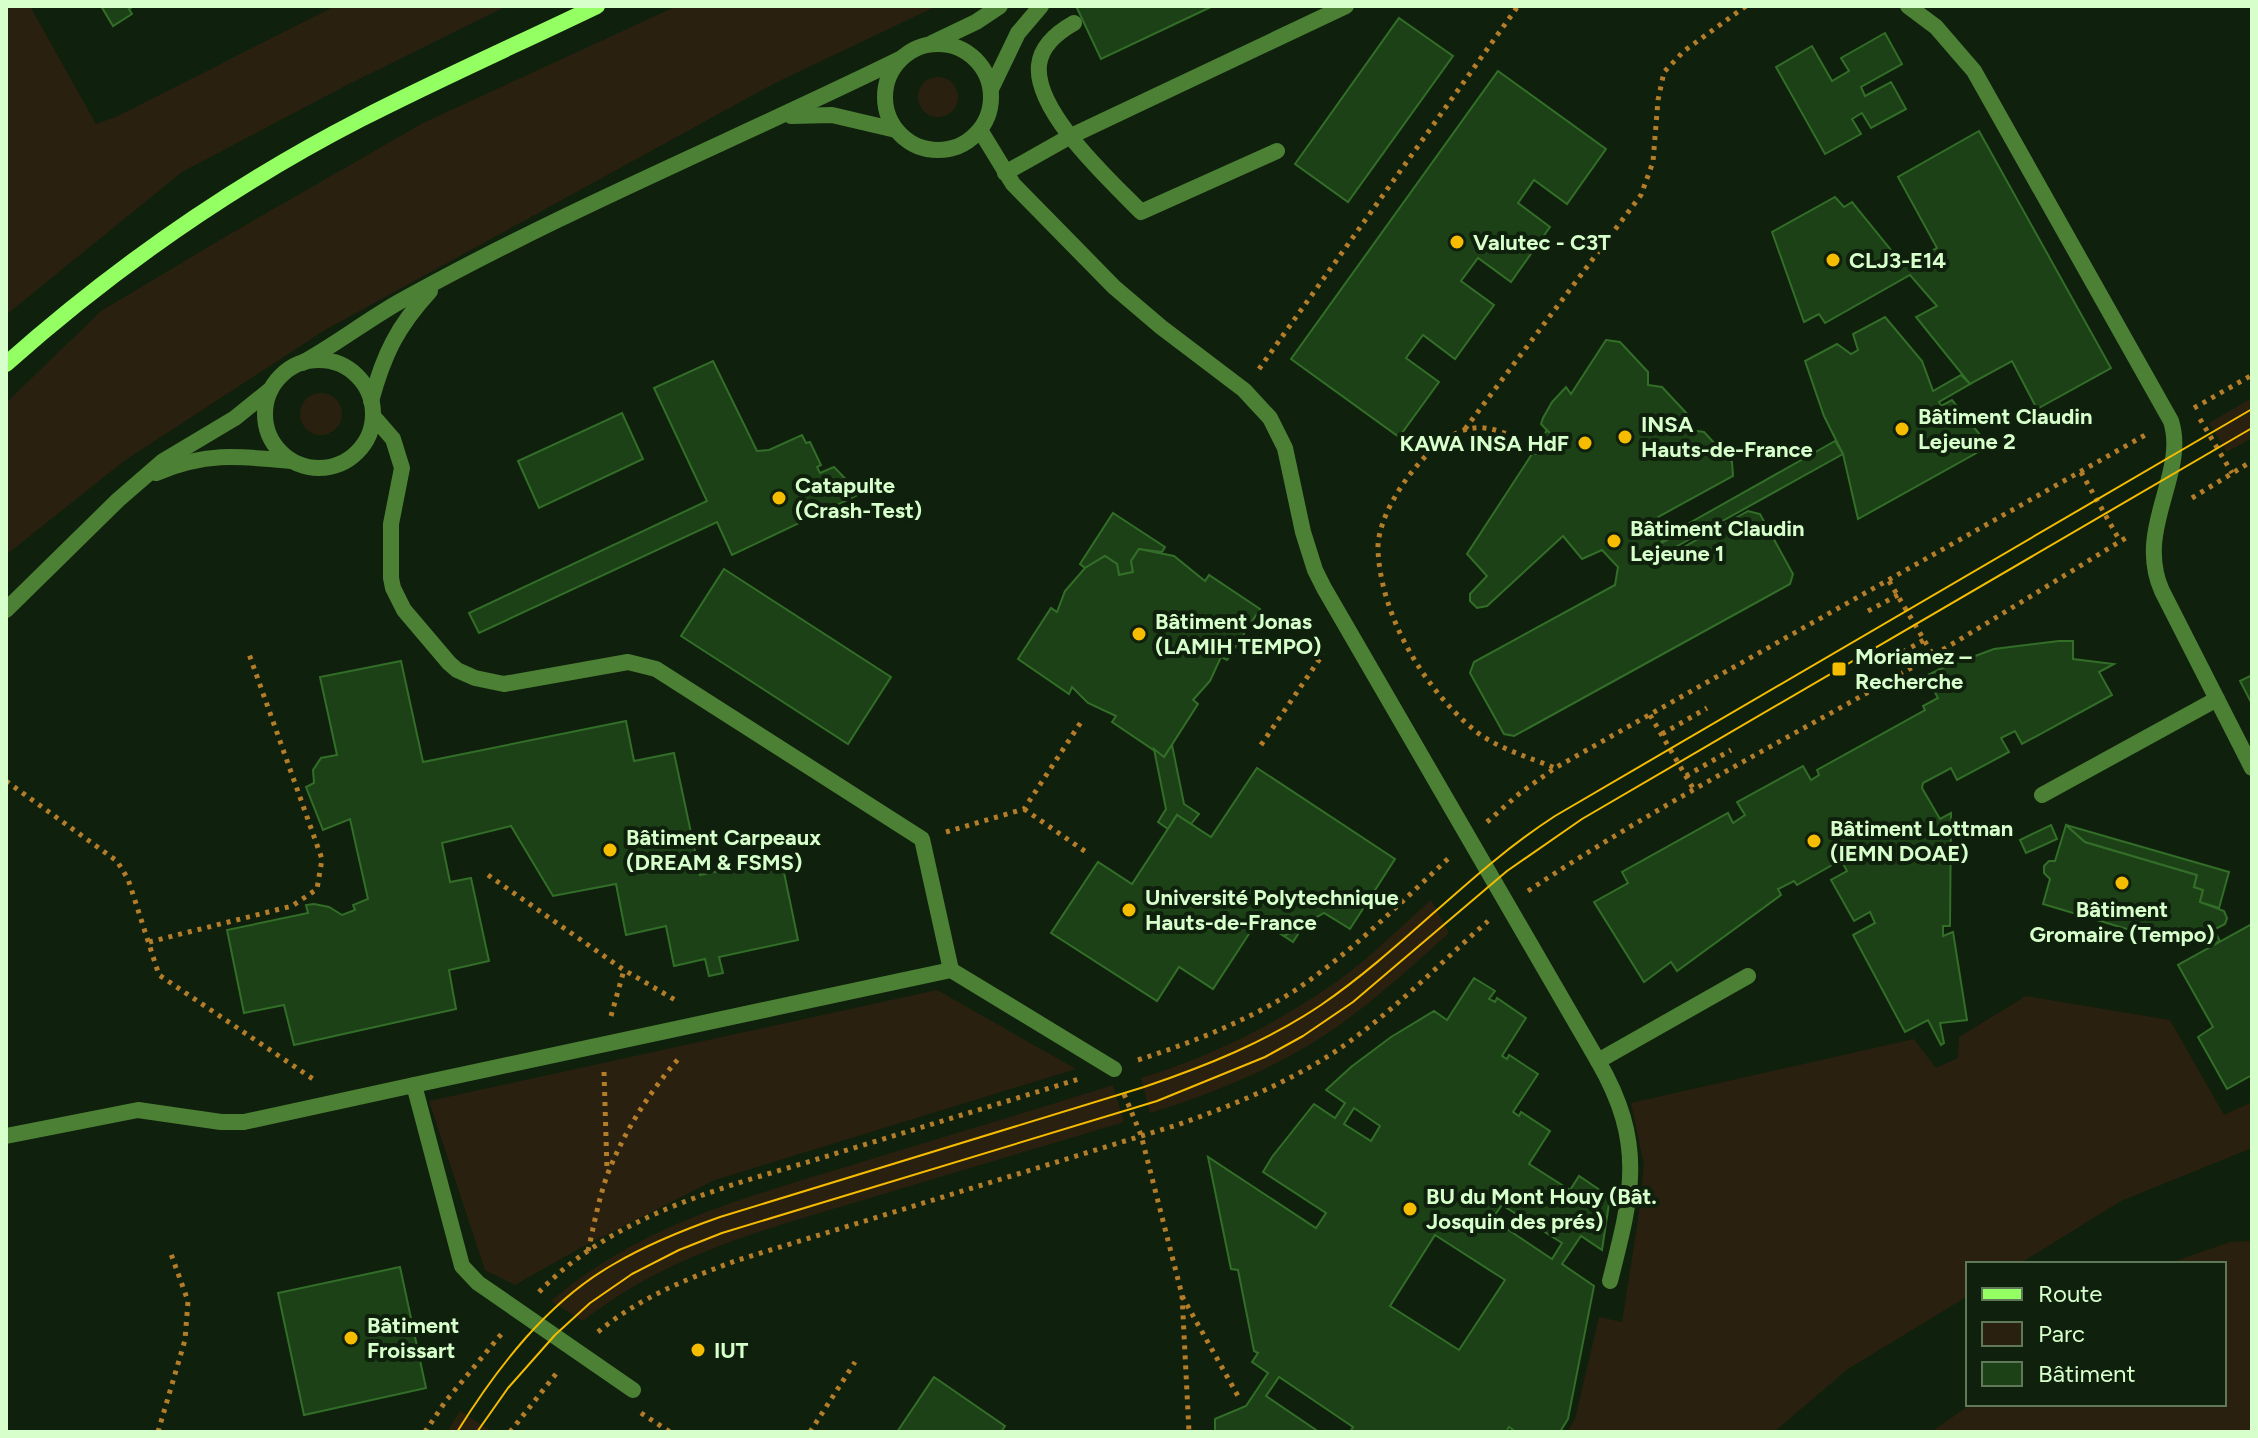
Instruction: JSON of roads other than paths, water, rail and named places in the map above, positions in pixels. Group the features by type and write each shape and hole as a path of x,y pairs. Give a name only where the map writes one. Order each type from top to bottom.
{"main road":[{"path":"6,364 65,313 161,240 268,172 359,120 597,6"}],"street":[{"path":"6,610 140,480 173,453 235,418 271,389 287,371 341,341 400,302 631,184 963,29 1000,6"},
{"path":"991,89 1018,33 1041,6"},
{"path":"1005,173 1069,137 1346,6"},
{"path":"1908,6 1936,27 1974,71 2171,421 2174,455 2158,518 2153,557 2157,578 2252,768"},
{"path":"1074,23 1047,45 1039,65 1043,88 1069,137 1141,212 1277,151"},
{"path":"782,116 832,115 896,130 917,146 943,151 959,146 980,130 991,107 991,89 980,65 968,53 943,44 925,46"},
{"path":"896,130 888,114 886,89 892,72 902,58"},
{"path":"980,130 1005,173 1026,198 1129,301 1244,390 1270,418 1285,448 1303,532 1319,579 1598,1061 1619,1103 1631,1163 1631,1195 1610,1281"},
{"path":"140,480 173,466 222,455 291,461 326,468 347,460 363,445 370,431 382,362 392,339 438,282"},
{"path":"302,363 325,361 340,365 360,379 372,408 393,439 401,460 401,477 391,524 391,578 404,610 434,648 457,670 490,683 520,683 628,662 656,669 922,839 951,970"},
{"path":"271,389 266,403 266,425 275,445 291,461"},
{"path":"2042,795 2217,699"},
{"path":"6,1136 138,1110 221,1122 244,1122 951,970 1114,1069"},
{"path":"1598,1061 1748,976"},
{"path":"414,1085 462,1266 478,1283 633,1390"}],"tram line":[{"path":"457,1432 525,1338 567,1297 614,1264 666,1238 720,1217 1144,1087 1257,1042 1321,1005 1351,983 1494,861 1555,816 2252,409"},
{"path":"477,1432 508,1388 555,1335 590,1303 632,1274 679,1250 722,1233 1157,1101 1265,1057 1303,1036 1353,1002 1507,871 1582,819 2252,428"}],"place":[{"name":"Valutec - C3T","path":"1457,242"},
{"name":"CLJ3-E14","path":"1833,260"},
{"name":"Bâtiment Claudin Lejeune 2","path":"1902,429"},
{"name":"INSA Hauts-de-France","path":"1625,437"},
{"name":"KAWA INSA HdF","path":"1585,443"},
{"name":"Catapulte (Crash-Test)","path":"779,498"},
{"name":"Bâtiment Claudin Lejeune 1","path":"1614,541"},
{"name":"Bâtiment Jonas (LAMIH TEMPO)","path":"1139,634"},
{"name":"Moriamez – Recherche","path":"1839,669"},
{"name":"Bâtiment Lottman (IEMN DOAE)","path":"1814,841"},
{"name":"Bâtiment Carpeaux (DREAM & FSMS)","path":"610,850"},
{"name":"Bâtiment Gromaire (Tempo)","path":"2122,883"},
{"name":"Université Polytechnique Hauts-de-France","path":"1129,910"},
{"name":"BU du Mont Houy (Bât. Josquin des prés)","path":"1410,1209"},
{"name":"Bâtiment Froissart","path":"351,1338"},
{"name":"IUT","path":"698,1350"}]}
